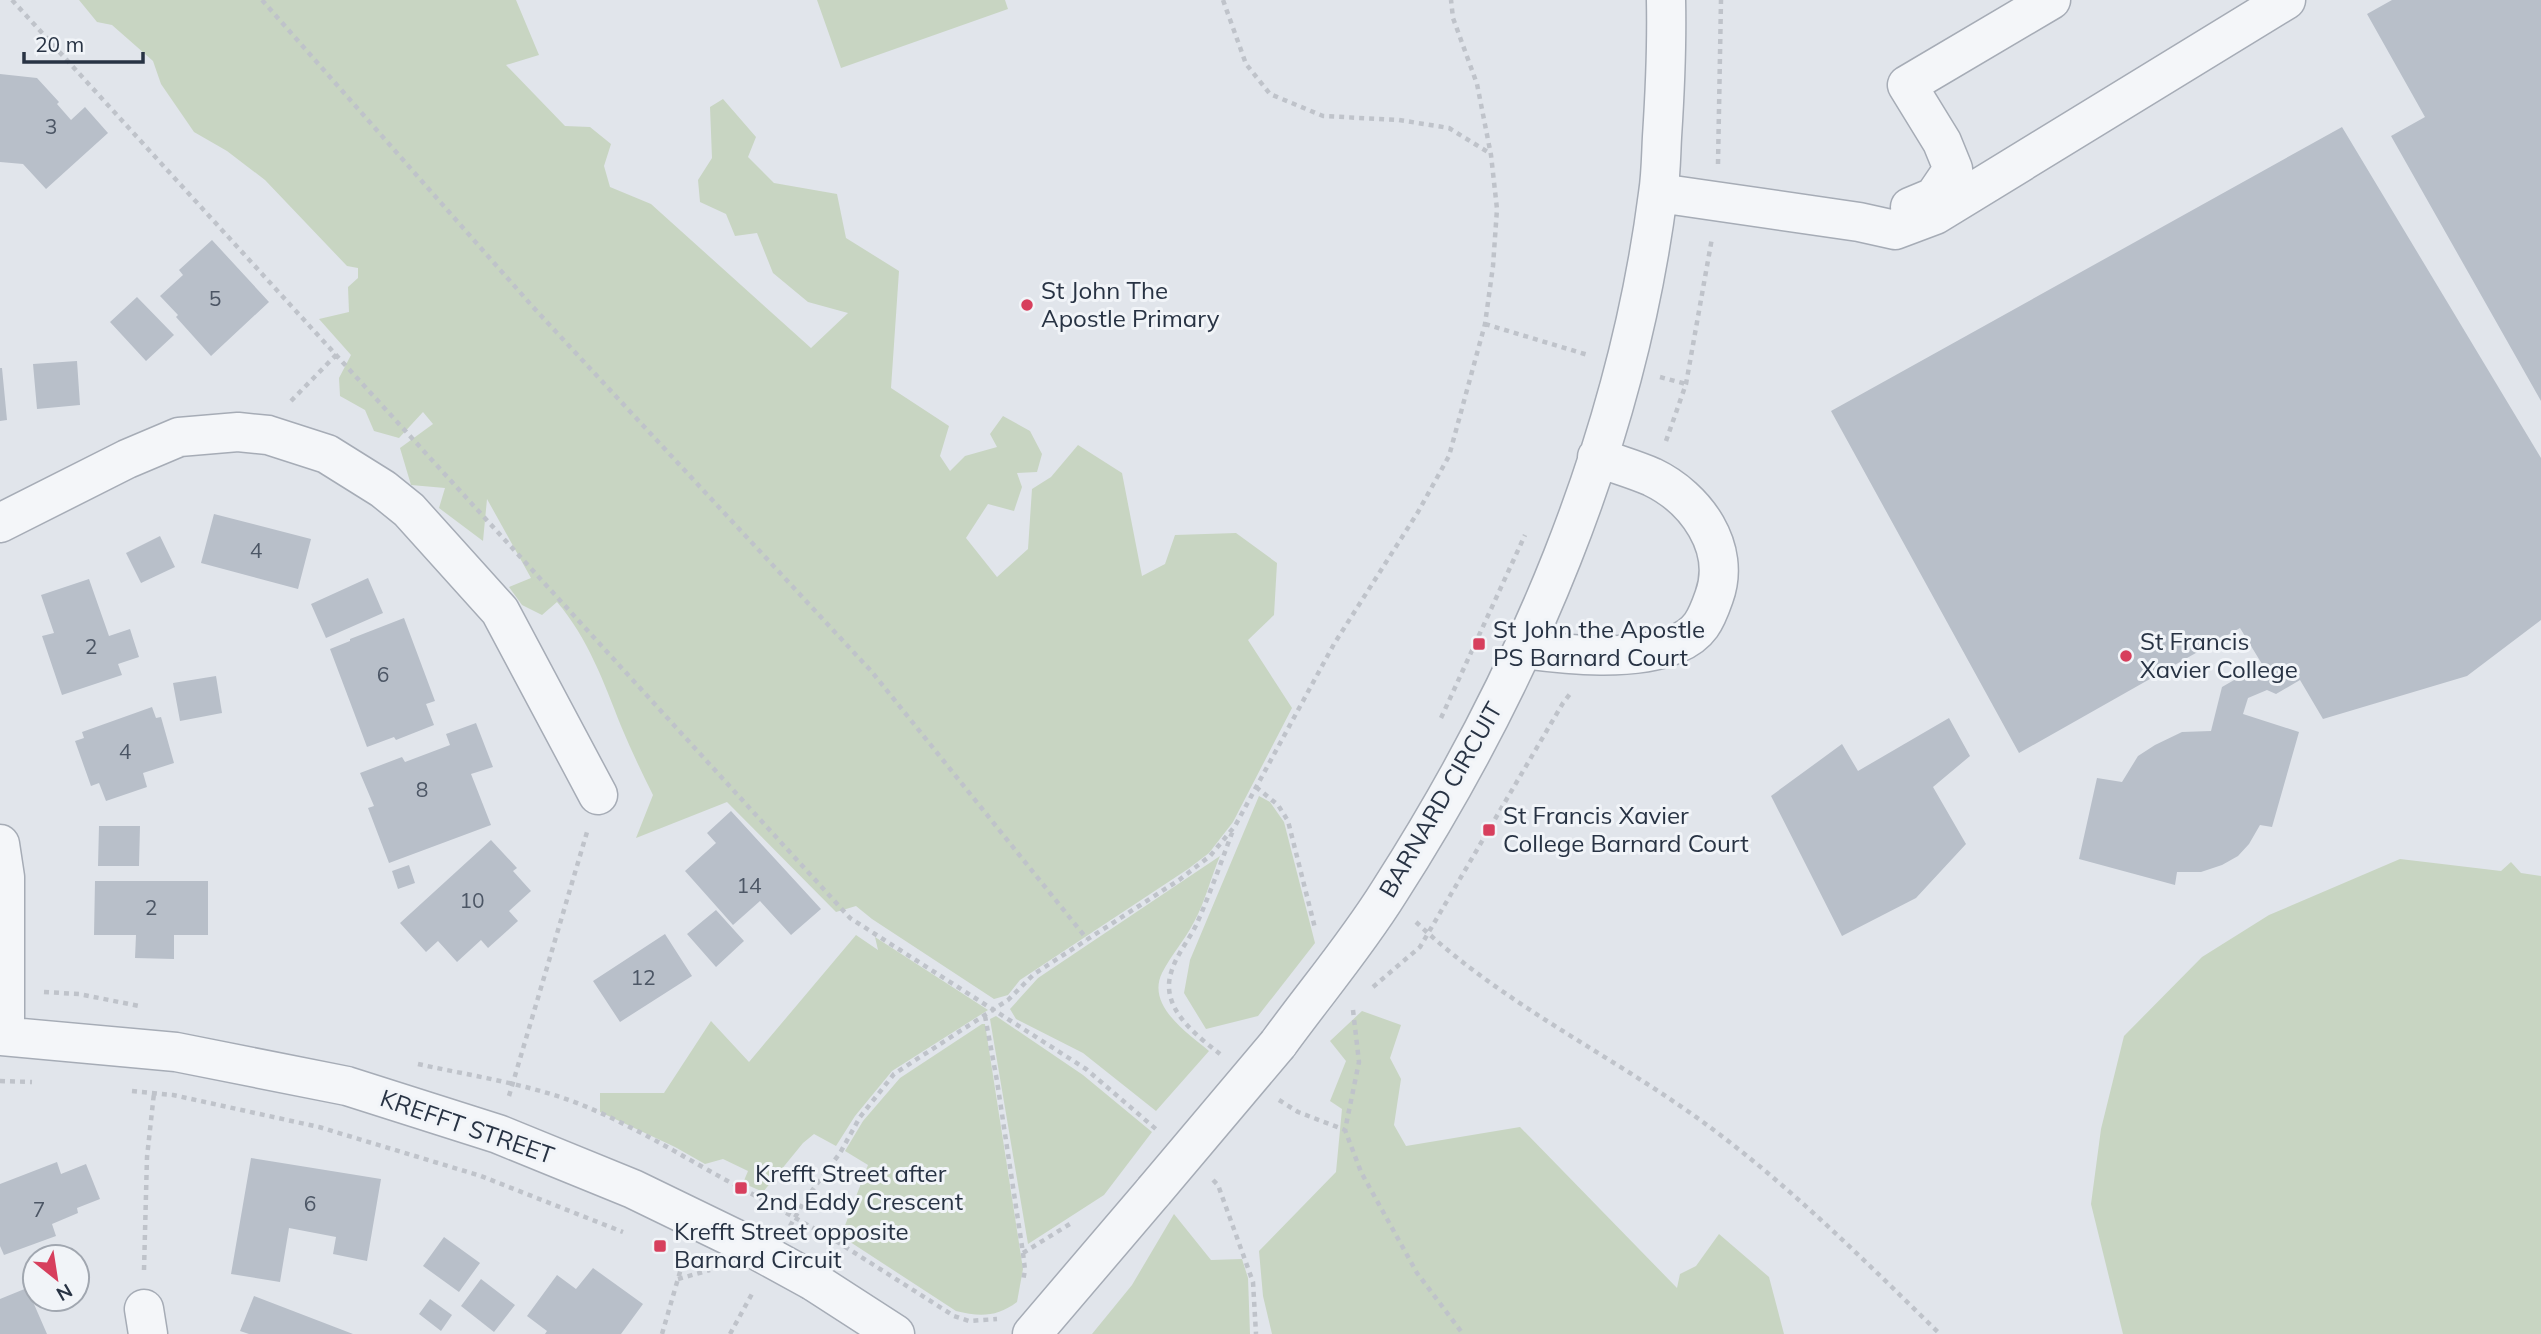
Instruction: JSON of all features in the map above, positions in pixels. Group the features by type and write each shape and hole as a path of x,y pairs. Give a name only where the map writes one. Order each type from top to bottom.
{"street":[{"name":"BARNARD CIRCUIT","path":"1017,1325 1154,1191 1278,1044 1388,895 1481,738 1523,649 1578,518 1625,366 1659,193 1667,56 1666,0"},
{"path":"1859,222 1897,213 1934,197 1953,169 1942,142 1907,85 2051,0"},
{"path":"1659,193 1859,222 1895,230 1935,215 2286,0"},
{"path":"0,523 127,459 179,437 238,432 258,434 327,454 383,489 409,510 500,611 598,795"},
{"path":"1523,649 1572,655 1647,653 1677,644 1704,624 1720,582 1718,554 1707,525 1686,501 1653,478 1597,457"},
{"path":"0,844 5,877 2,1036"},
{"name":"KREFFT STREET","path":"2,1036 176,1052 347,1086 498,1134 633,1189 736,1239 813,1281 895,1334"}],"path":[{"path":"12,0 850,918 992,1009"},
{"path":"262,0 533,307 872,672 1087,939"},
{"path":"1223,0 1246,64 1270,93 1323,116 1399,120 1449,128 1492,155"},
{"path":"1229,1062 1183,1021 1168,990 1171,972 1198,922 1235,826 1256,787 1334,644 1418,512 1449,456 1485,324 1497,209 1492,155 1477,83 1453,18 1451,0"},
{"path":"258,434 337,354"},
{"path":"1441,719 1530,524"},
{"path":"1372,989 1420,947 1563,702 1576,687"},
{"path":"1256,787 1278,805 1288,821 1317,933"},
{"path":"485,1177 598,795"},
{"path":"785,1236 805,1200 839,1153 860,1117 894,1074 1008,1000 1034,974 1179,880 1210,856 1235,826"},
{"path":"1388,895 1470,970 1707,1125 1821,1219 1940,1334"},
{"path":"1343,1014 1353,1005 1359,1062 1345,1129 1361,1172 1417,1273 1463,1334"},
{"path":"985,1016 1023,1253 1025,1270 1021,1293"},
{"path":"0,1081 37,1082"},
{"path":"127,1091 173,1095 318,1127 485,1177 635,1236"},
{"path":"146,1322 147,1157 154,1093"},
{"path":"1277,1098 1298,1112 1345,1129"},
{"path":"760,1198 836,1241 954,1316 969,1321 1017,1325"},
{"path":"672,1252 693,1262"},
{"path":"662,1334 684,1257"},
{"path":"678,1279 714,1272 702,1266"},
{"path":"730,1334 758,1283"}],"green space":[{"path":"79,0 516,0 539,55 506,65 565,126 590,127 611,144 604,166 610,187 651,204 811,348 848,313 808,302 773,273 757,233 735,236 726,214 700,202 698,180 712,158 710,107 723,99 756,137 748,157 774,183 837,194 846,238 899,271 891,388 949,426 940,456 950,471 965,456 997,447 990,434 1003,416 1030,431 1042,454 1037,472 1017,473 1022,487 1014,511 988,504 966,538 997,577 1028,549 1032,489 1051,477 1078,445 1122,473 1142,576 1165,564 1175,535 1236,533 1277,563 1274,615 1248,640 1292,708 1233,822 1209,853 1188,869 1020,980 1008,995 994,999 856,906 836,912 727,802 636,838 653,795 594,661 568,616 557,602 542,615 522,605 509,587 531,578 487,499 483,541 439,508 445,488 411,485 400,448 433,424 423,412 399,438 374,431 365,410 340,396 339,378 351,355 319,319 349,312 348,287 358,278 358,268 347,266 265,180 227,151 194,132 161,84 153,61 112,25 97,22"},
{"path":"817,0 1005,0 1008,9 841,68"},
{"path":"1259,796 1270,802 1284,822 1315,943 1258,1016 1206,1029 1184,993 1190,960"},
{"path":"1220,856 1198,914 1162,973 1159,985 1160,997 1172,1018 1209,1051 1156,1111 1083,1053 1016,1019 1010,1009 1038,978"},
{"path":"2400,859 2501,871 2511,862 2521,873 2541,876 2541,1334 2123,1334 2091,1204 2101,1129 2124,1036 2202,957 2269,915"},
{"path":"856,935 878,950 875,937 988,1010 892,1071 855,1116 836,1146 814,1134 803,1143 763,1192 743,1183 748,1171 723,1159 705,1164 600,1112 600,1093 664,1093 711,1021 749,1062"},
{"path":"1362,1011 1401,1025 1390,1058 1401,1079 1394,1125 1406,1146 1520,1127 1677,1288 1680,1274 1696,1266 1719,1234 1769,1277 1784,1334 1272,1334 1263,1296 1259,1251 1336,1172 1342,1109 1330,1101 1346,1061 1330,1041"},
{"path":"996,1016 1083,1075 1152,1132 1104,1195 1028,1244 990,1019"},
{"path":"985,1024 1023,1269 1017,1302 1002,1311 981,1315 956,1311 841,1236 868,1165 845,1151 863,1121 900,1078"},
{"path":"1174,1214 1211,1260 1242,1259 1248,1278 1250,1334 1092,1334 1132,1285"}],"building":[{"path":"2392,0 2541,0 2541,401 2391,136 2425,117 2367,14"},
{"path":"0,74 37,78 71,120 85,107 108,133 46,189 23,164 0,162"},
{"path":"2342,127 2541,458 2541,620 2467,676 2323,719 2300,680 2276,694 2267,690 2248,698 2243,714 2299,732 2272,827 2260,825 2238,856 2222,865 2201,872 2177,872 2175,885 2079,859 2097,778 2122,782 2138,756 2155,745 2182,732 2211,731 2222,687 2262,664 2240,628 2019,753 1831,411"},
{"path":"212,240 269,302 211,356 160,296 183,275 179,270"},
{"path":"137,297 174,335 146,361 110,322"},
{"path":"77,361 80,405 37,409 33,364"},
{"path":"0,368 7,420 0,421"},
{"path":"214,514 311,539 298,589 201,563"},
{"path":"160,536 175,567 141,583 126,553"},
{"path":"368,578 383,613 326,638 311,604"},
{"path":"89,579 109,636 130,629 139,657 118,664 122,675 62,695 42,636 54,633 41,595"},
{"path":"404,618 435,701 426,704 434,725 396,740 394,737 367,747 330,649"},
{"path":"216,676 222,713 180,721 173,683"},
{"path":"152,707 156,718 161,717 174,763 143,773 147,787 106,801 99,783 91,786 75,741 84,738 82,732"},
{"path":"1949,718 1970,756 1933,787 1966,844 1916,898 1842,936 1771,796 1842,744 1858,771"},
{"path":"476,723 493,767 471,774 491,825 389,863 368,808 374,806 360,773 402,757 405,762 450,745 446,734"},
{"path":"731,811 821,909 791,935 760,901 733,925 685,871 716,843 707,833"},
{"path":"99,826 140,826 139,866 98,866"},
{"path":"491,840 517,868 513,871 531,891 509,911 518,921 488,948 481,940 457,962 438,941 426,952 400,923"},
{"path":"409,865 415,883 398,889 392,871"},
{"path":"95,881 208,881 208,935 174,935 174,959 135,958 136,935 94,935"},
{"path":"716,910 744,941 716,967 687,934"},
{"path":"665,934 692,976 620,1022 593,981"},
{"path":"251,1158 381,1179 367,1261 333,1254 336,1237 289,1228 280,1282 231,1274"},
{"path":"57,1162 61,1174 86,1164 100,1199 77,1208 78,1213 52,1224 56,1236 37,1243 21,1243 21,1249 4,1255 0,1246 0,1184"},
{"path":"444,1237 480,1263 459,1292 423,1266"},
{"path":"593,1268 643,1304 621,1334 545,1334 547,1331 527,1316 557,1275 576,1289"},
{"path":"481,1279 515,1305 494,1332 461,1306"},
{"path":"21,1290 21,1313 38,1313 47,1334 0,1334 0,1299"},
{"path":"254,1296 353,1334 249,1334 240,1331"},
{"path":"430,1299 452,1315 441,1331 419,1314"}],"place":[{"name":"St John The Apostle Primary","path":"1027,305"},
{"name":"St John the Apostle PS Barnard Court","path":"1479,644"},
{"name":"St Francis Xavier College","path":"2126,656"},
{"name":"St Francis Xavier College Barnard Court","path":"1489,830"},
{"name":"Krefft Street after 2nd Eddy Crescent","path":"741,1188"},
{"name":"Krefft Street opposite Barnard Circuit","path":"660,1246"}]}
